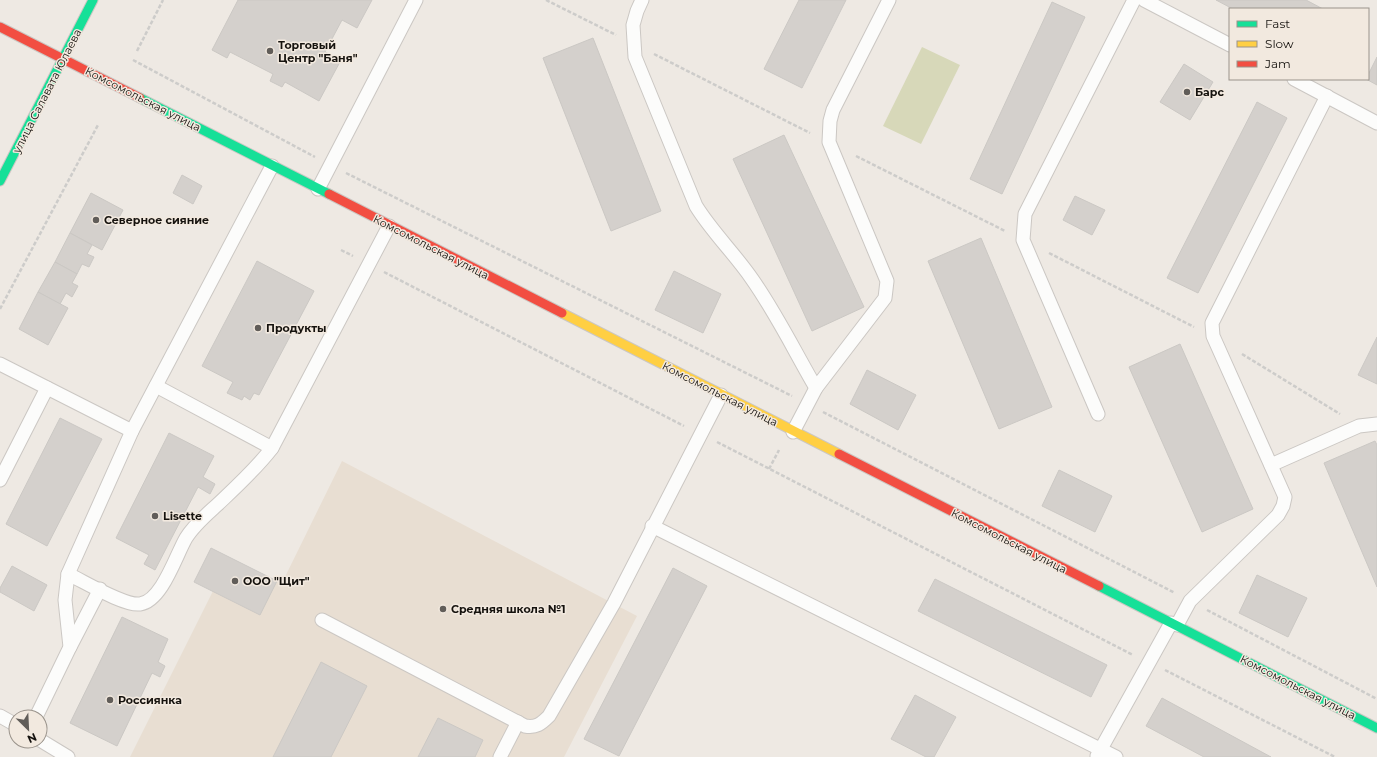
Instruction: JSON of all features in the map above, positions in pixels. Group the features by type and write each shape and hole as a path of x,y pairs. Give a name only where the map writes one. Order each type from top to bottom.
{"street":[{"name":"улица Салавата Юлаева","path":"0,181 93,0"},
{"name":"Комсомольская улица","path":"0,27 64,58 389,226 1377,728"}],"lane":[{"path":"318,189 416,0"},
{"path":"642,0 633,25 635,57 696,206 705,220 754,281 816,388"},
{"path":"793,432 816,388 885,298 888,289 887,281 829,142 829,127 833,110 889,0"},
{"path":"1098,414 1023,240 1025,214 1134,0"},
{"path":"1144,0 1229,44"},
{"path":"1296,80 1377,123"},
{"path":"1099,753 1149,662 1190,601 1278,515 1283,506 1284,497 1213,336 1212,323 1327,96"},
{"path":"70,647 65,600 68,574 132,431 272,166"},
{"path":"68,574 130,604 142,604 153,597 162,587 187,537 196,525 258,466 272,448 389,226"},
{"path":"0,364 132,431"},
{"path":"156,386 272,448"},
{"path":"0,480 47,388"},
{"path":"322,620 518,722 532,727 541,724 549,716 614,603 652,526 721,395"},
{"path":"1271,465 1359,426 1377,424"},
{"path":"652,526 1099,753 1116,757"},
{"path":"40,709 100,589"},
{"path":"500,757 518,722"},
{"path":"48,745 68,757"}],"path":[{"path":"137,51 163,0"},
{"path":"546,0 1213,336"},
{"path":"133,60 330,164 807,404 1377,699"},
{"path":"0,309 98,125"},
{"path":"341,250 1334,757"},
{"path":"1240,352 1359,426"}],"shaded area":[{"name":"Средняя школа №1","path":"342,461 637,616 564,757 130,757 213,591 277,581 282,583"}],"green space":[{"path":"922,47 960,65 921,144 883,126"}],"building":[{"name":"Торговый Центр \"Баня\"","path":"238,0 372,0 357,28 342,20 325,52 341,60 319,101 285,82 282,87 270,81 273,74 230,52 227,58 212,50"},
{"path":"799,0 846,0 802,88 764,69"},
{"path":"1216,0 1306,0 1321,8 1231,8"},
{"path":"1052,2 1085,17 1002,194 970,179"},
{"path":"593,38 661,211 611,231 543,58"},
{"path":"1377,57 1377,85 1368,80 1369,73"},
{"name":"Барс","path":"1184,64 1213,82 1190,120 1160,102"},
{"path":"1257,102 1287,118 1198,293 1167,278"},
{"path":"784,135 864,307 812,331 733,159"},
{"path":"182,175 202,186 193,204 173,193"},
{"path":"91,193 123,210 102,250 70,233"},
{"path":"1075,196 1105,210 1092,235 1063,220"},
{"path":"70,233 92,245 87,254 94,257 89,267 82,264 77,274 55,262"},
{"path":"981,238 1052,407 999,429 928,261"},
{"name":"Продукты","path":"257,261 314,291 259,395 254,393 250,400 244,396 242,400 227,393 233,382 202,366"},
{"path":"55,262 77,274 72,283 78,286 72,297 66,293 60,304 38,292"},
{"path":"674,271 721,294 703,333 655,310"},
{"path":"38,292 68,308 48,345 19,329"},
{"path":"1377,337 1377,384 1358,375"},
{"path":"1180,344 1253,509 1202,532 1129,367"},
{"path":"867,370 916,395 898,430 850,404"},
{"path":"60,418 102,439 47,546 6,524"},
{"name":"Lisette","path":"169,433 214,456 203,477 215,484 210,494 198,487 155,570 144,564 149,555 116,538"},
{"path":"1375,441 1377,445 1377,587 1324,463"},
{"path":"1059,470 1112,496 1095,532 1042,506"},
{"name":"ООО \"Щит\"","path":"211,548 277,581 260,615 194,582"},
{"path":"12,566 47,585 34,611 0,592 0,588"},
{"path":"673,568 707,586 619,756 584,739"},
{"path":"1257,575 1307,598 1288,637 1239,613"},
{"path":"935,579 1107,665 1091,697 918,611"},
{"name":"Россиянка","path":"122,617 168,639 158,662 165,666 160,677 152,673 117,746 70,723"},
{"path":"321,662 367,686 331,757 273,757"},
{"path":"915,695 956,717 934,757 926,757 891,739"},
{"path":"1162,698 1271,757 1204,757 1146,726"},
{"path":"438,718 483,740 475,757 418,757"}],"traffic: fast":[{"path":"0,181 93,0"},
{"path":"140,98 329,194"},
{"path":"1099,586 1377,728"}],"traffic: slow":[{"path":"562,313 839,454"}],"traffic: jam":[{"path":"0,27 140,98"},
{"path":"329,194 562,313"},
{"path":"839,454 1099,586"}],"place":[{"name":"Торговый Центр \"Баня\"","path":"270,51"},
{"name":"Барс","path":"1187,92"},
{"name":"Северное сияние","path":"96,220"},
{"name":"Продукты","path":"258,328"},
{"name":"Lisette","path":"155,516"},
{"name":"ООО \"Щит\"","path":"235,581"},
{"name":"Средняя школа №1","path":"443,609"},
{"name":"Россиянка","path":"110,700"}]}
